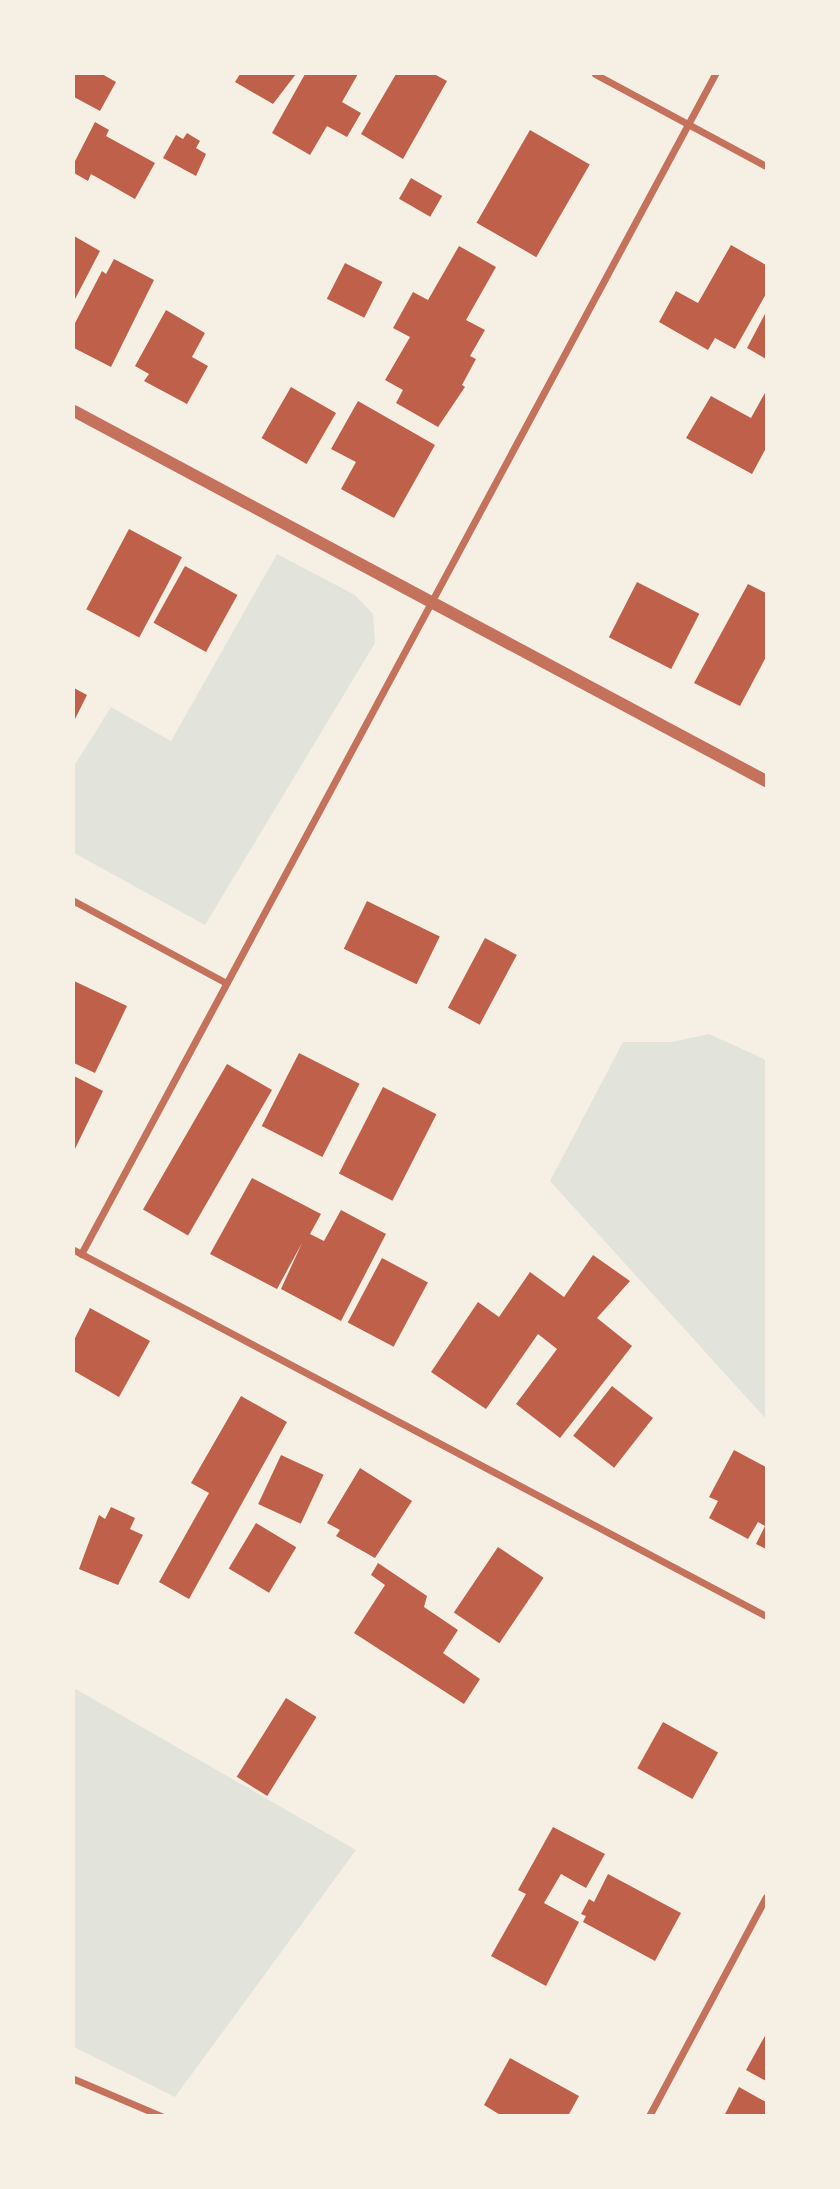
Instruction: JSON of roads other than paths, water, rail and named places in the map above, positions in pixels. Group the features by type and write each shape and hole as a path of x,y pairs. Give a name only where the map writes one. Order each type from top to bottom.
{"street":[{"path":"595,74 766,166"},
{"path":"715,74 226,983 77,1252 766,1616"},
{"path":"74,411 766,781"},
{"path":"74,901 226,983"},
{"path":"649,2116 766,1897"},
{"path":"74,2079 161,2116"}]}
